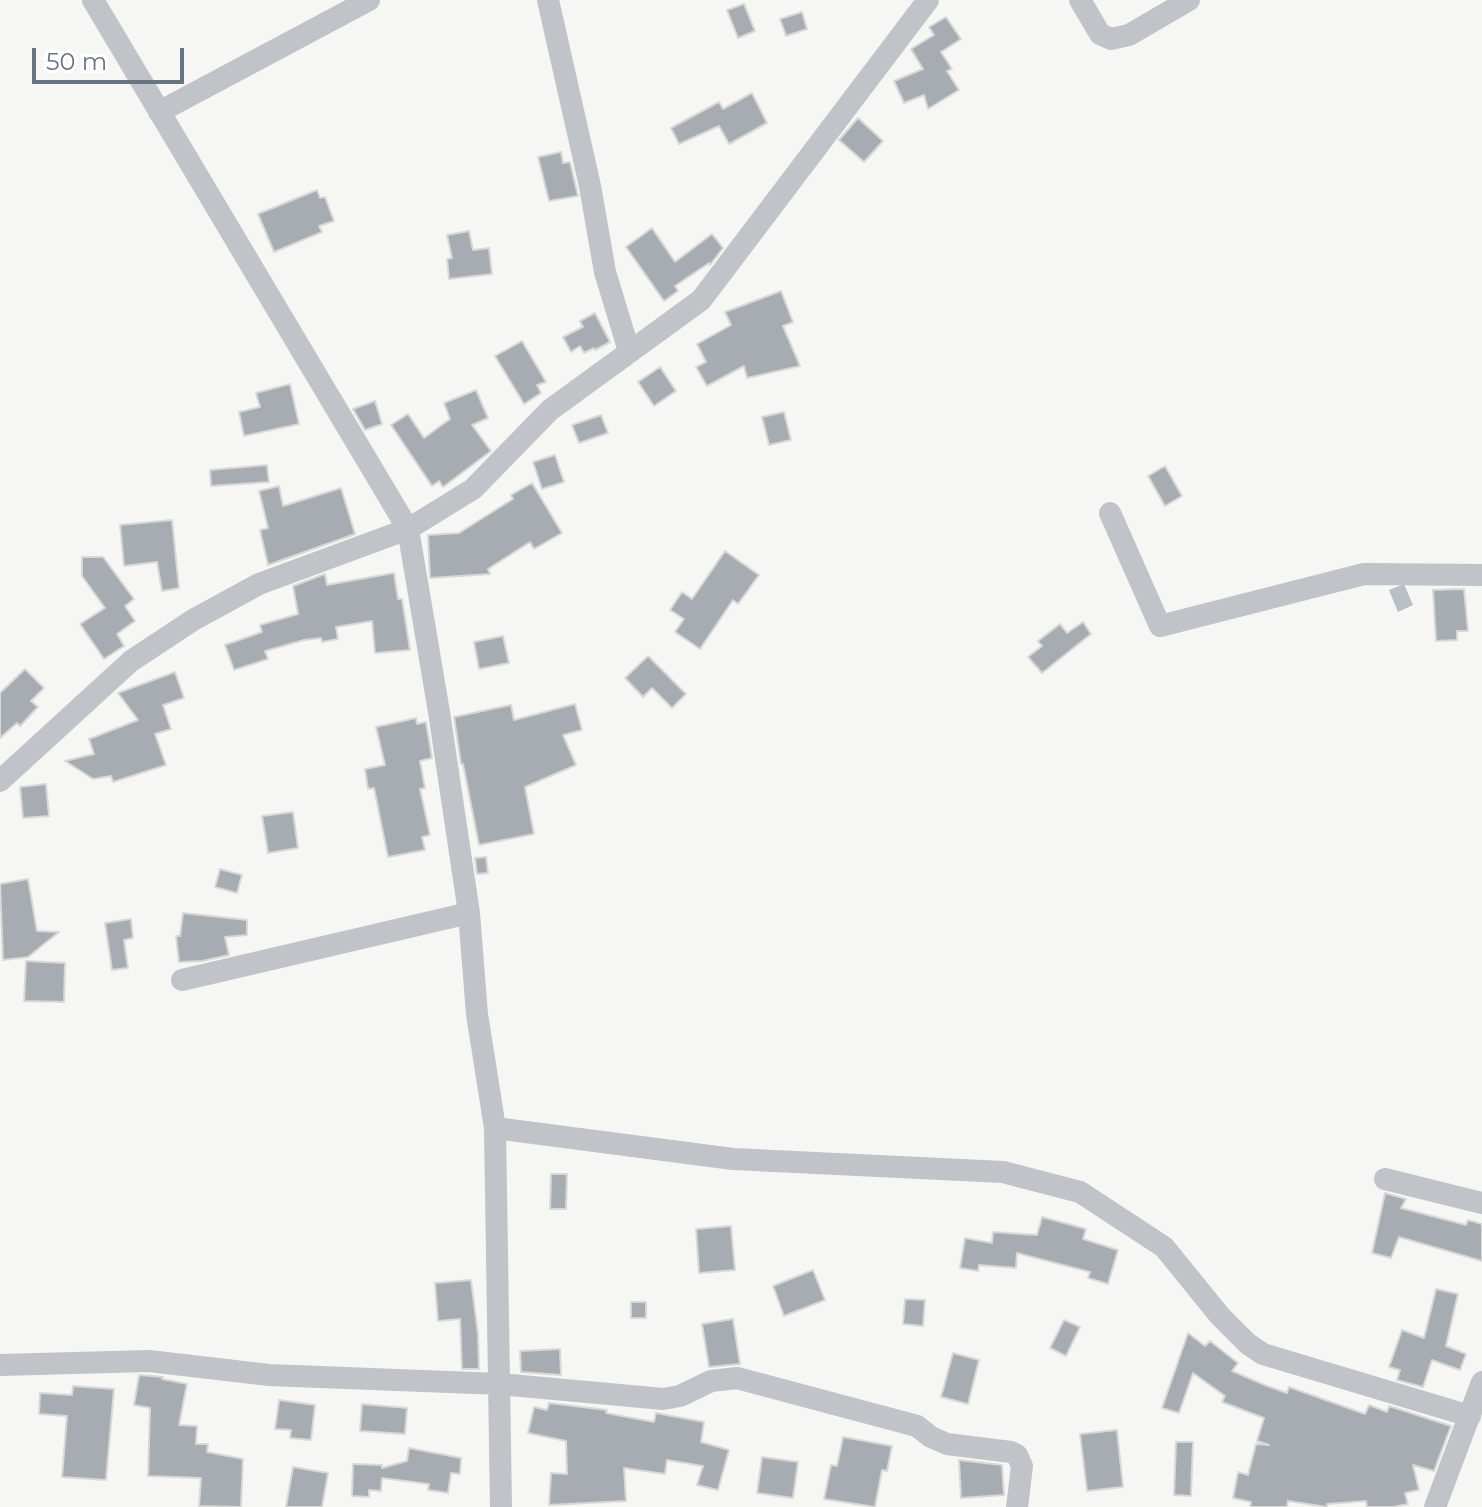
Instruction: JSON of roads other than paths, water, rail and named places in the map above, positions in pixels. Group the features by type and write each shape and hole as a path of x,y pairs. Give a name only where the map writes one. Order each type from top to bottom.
{"street":[{"path":"93,0 408,529 469,913 477,1014 495,1128 501,1507"},
{"path":"159,112 369,0"},
{"path":"548,0 590,186 605,272 629,351"},
{"path":"0,781 131,661 193,620 259,584 408,529 473,489 550,410 701,300 928,0"},
{"path":"1080,0 1100,34 1111,39 1129,35 1189,0"},
{"path":"1110,513 1160,626 1364,574 1482,575"},
{"path":"182,980 469,913"},
{"path":"495,1128 733,1159 1003,1172 1080,1192 1164,1247 1220,1316 1248,1344 1263,1354 1470,1416"},
{"path":"1385,1179 1482,1203"},
{"path":"0,1365 149,1361 269,1375 500,1384 663,1399 680,1396 711,1381 737,1378 917,1426 947,1444 1011,1452 1017,1455 1022,1466 1017,1507"},
{"path":"1435,1507 1482,1382"}]}
